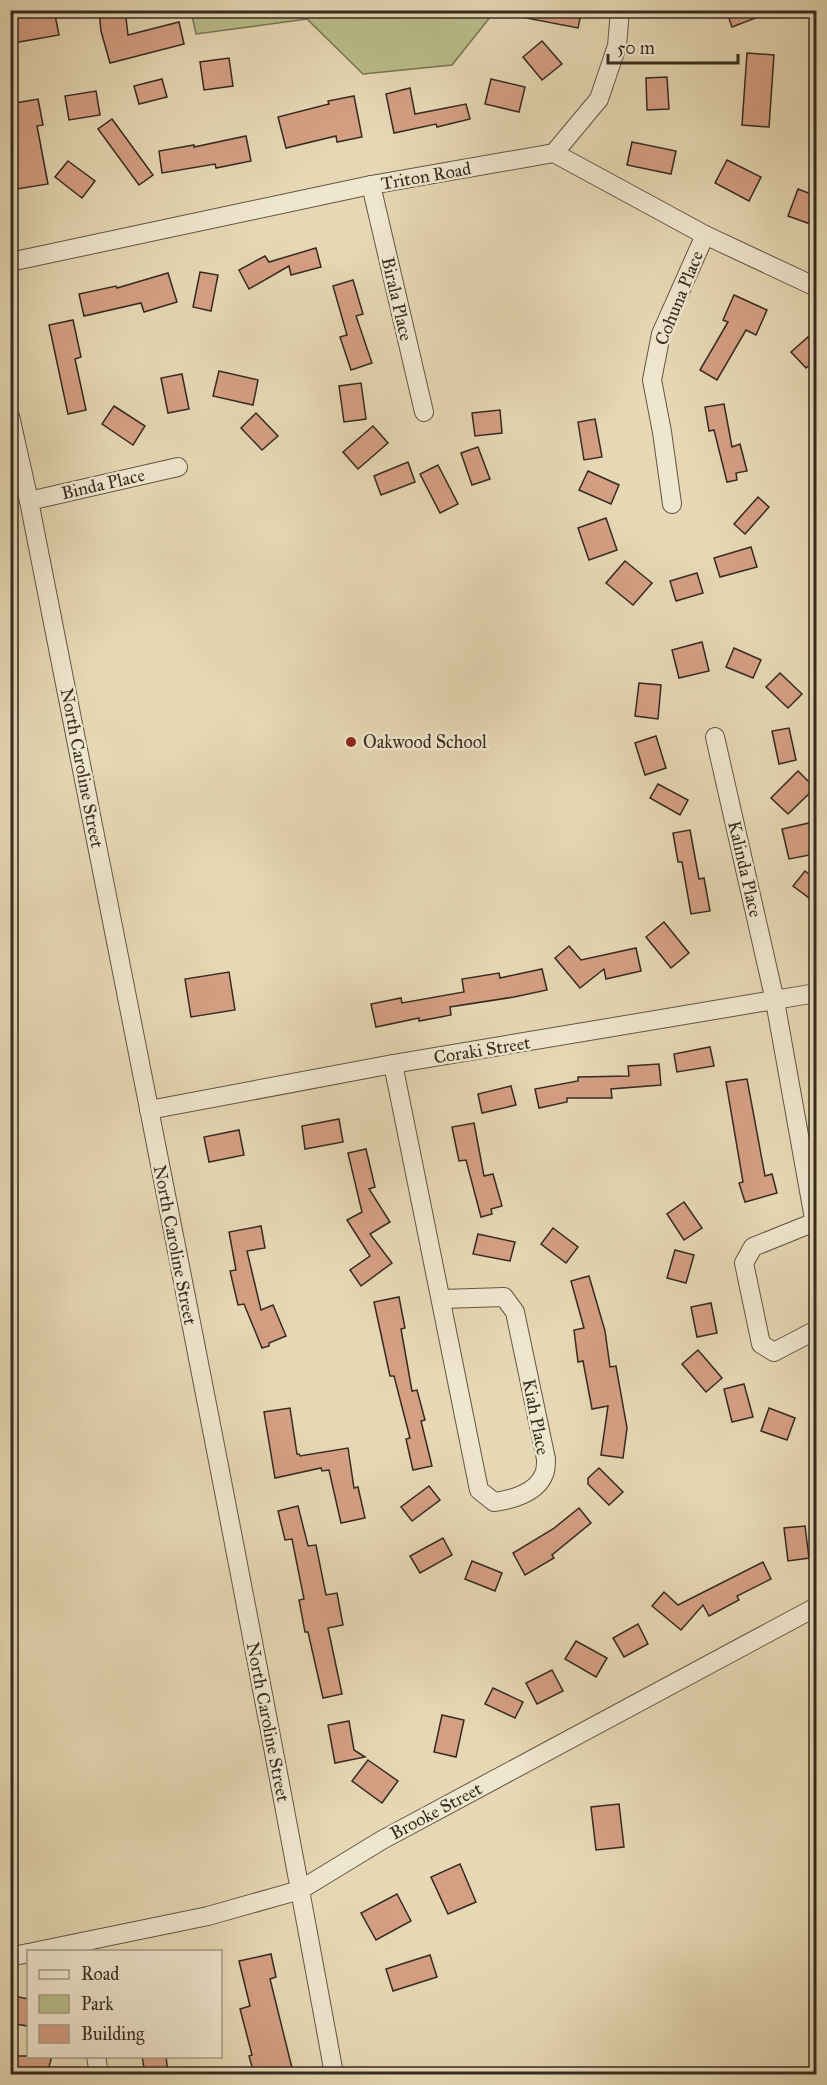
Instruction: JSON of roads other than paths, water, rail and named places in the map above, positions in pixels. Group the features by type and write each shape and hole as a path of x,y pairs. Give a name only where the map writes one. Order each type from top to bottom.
{"street":[{"path":"621,10 617,46 599,99 554,153 705,235 816,287"},
{"name":"Triton Road","path":"10,262 371,185 554,153"},
{"name":"Birala Place","path":"371,185 424,412"},
{"name":"Cohuna Place","path":"672,504 652,380 661,334 705,235"},
{"name":"North Caroline Street","path":"10,416 29,501 149,1110 334,2074"},
{"name":"Binda Place","path":"29,501 178,467"},
{"name":"Kalinda Place","path":"716,737 776,1001 816,1226"},
{"name":"Coraki Street","path":"149,1110 393,1064 816,993"},
{"name":"Kiah Place","path":"393,1064 479,1490 494,1502 512,1500 532,1488 544,1475 546,1459 515,1312 504,1297 441,1299"},
{"path":"816,1226 753,1247 744,1263 761,1344 774,1352 816,1330"},
{"name":"Brooke Street","path":"49,1950 74,1947 208,1916 300,1890 393,1834 816,1606"},
{"path":"10,1957 27,1953"},
{"path":"96,2058 99,2074"}],"place":[{"name":"Oakwood School","path":"351,742"}]}
